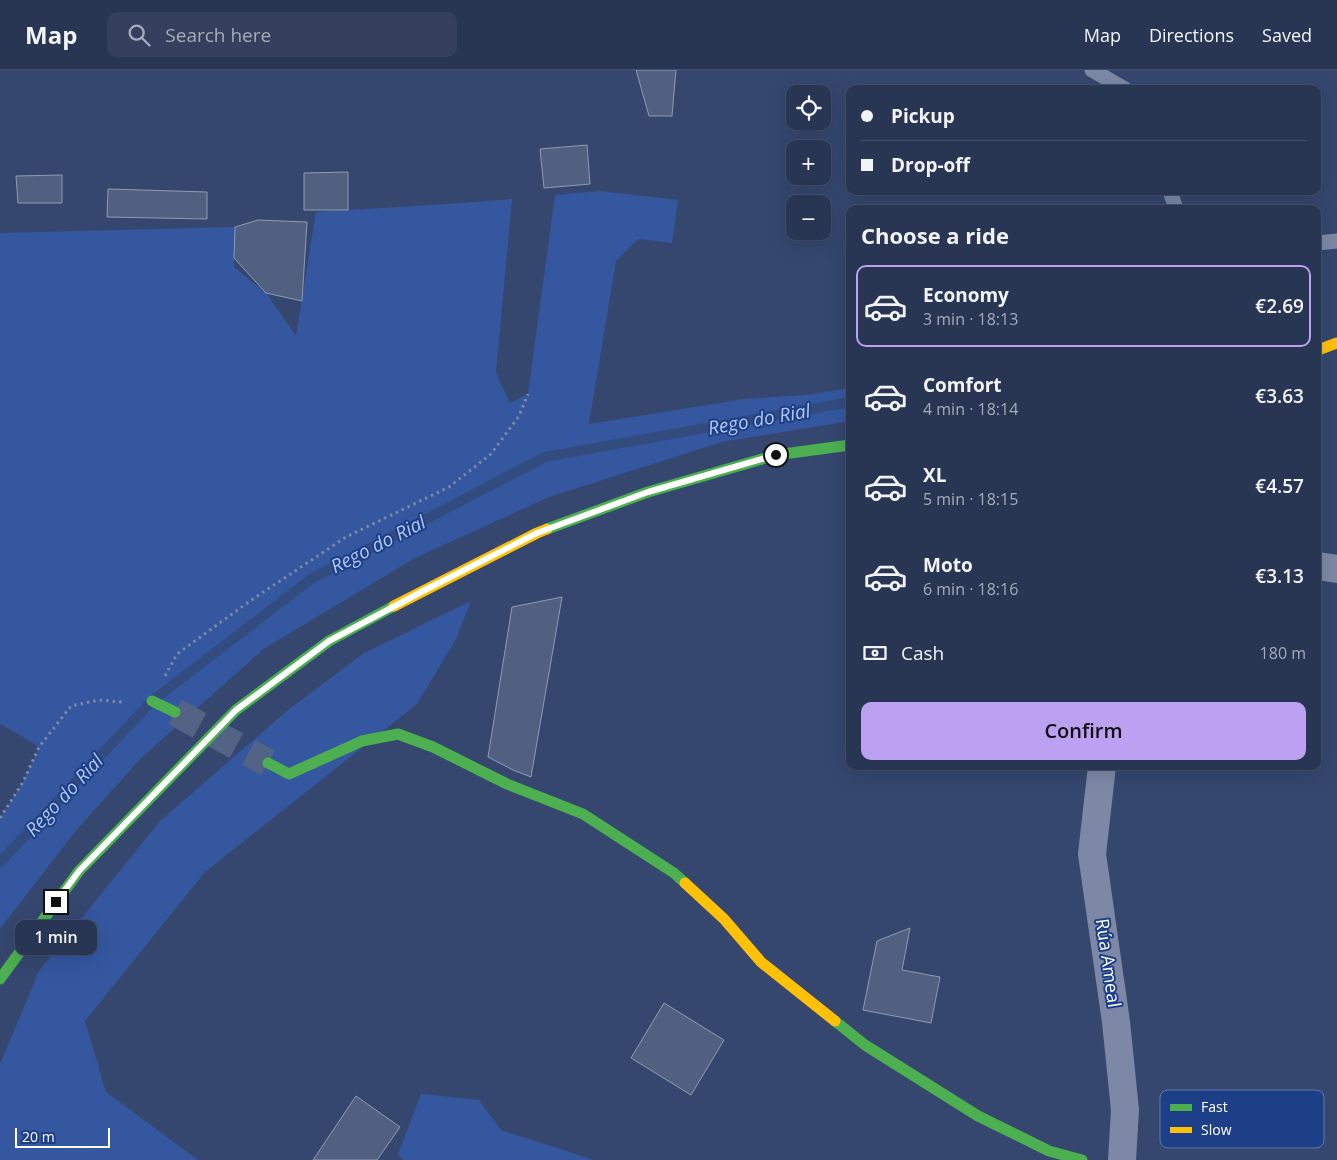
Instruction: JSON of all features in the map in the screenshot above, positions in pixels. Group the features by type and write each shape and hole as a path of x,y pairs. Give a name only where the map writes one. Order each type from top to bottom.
{"main road":[{"path":"1321,349 1337,343"},
{"path":"0,979 79,871 236,710 329,641 537,533 648,492 776,455 846,445"},
{"path":"152,701 175,712"},
{"path":"268,763 289,774 362,741 398,734 433,747 507,784 583,814 674,873 724,919 761,962 865,1045 978,1116 1049,1150 1082,1160"}],"street":[{"path":"1321,567 1337,570"},
{"name":"Rúa Ameal","path":"1102,770 1092,854 1116,1022 1126,1110 1122,1160"}],"lane":[{"path":"1092,70 1118,85"},
{"path":"1321,243 1337,242"}],"path":[{"path":"0,818 23,782 39,747 71,706 99,700 125,702 152,701 177,654 250,601 346,537 449,487 490,454 519,416 528,394"}],"shaded area":[{"path":"599,191 678,200 672,243 638,239 616,261 589,424 744,399 807,395 846,389 846,422 722,442 549,497 415,558 265,648 142,757 74,833 0,929 0,818 23,782 39,747 0,724 0,233 235,227 234,267 266,293 296,336 316,212 512,199 496,373 510,403 528,394 555,195"},
{"path":"471,601 456,639 417,704 205,872 85,1021 106,1092 198,1160 0,1160 0,1064 39,971 160,821 288,710 364,653"},
{"path":"421,1094 479,1100 501,1130 594,1160 403,1160 398,1154"}],"building":[{"path":"636,70 676,70 672,116 649,116"},
{"path":"587,145 590,184 544,188 540,149"},
{"path":"348,172 348,210 304,210 304,173"},
{"path":"62,175 62,203 18,203 16,176"},
{"path":"108,189 207,192 207,219 107,217"},
{"path":"258,220 307,222 302,301 266,293 234,258 235,227"},
{"path":"562,597 531,777 488,757 512,607"},
{"path":"910,928 902,970 940,977 931,1023 863,1010 877,941"},
{"path":"664,1003 724,1040 691,1095 631,1058"},
{"path":"356,1096 400,1127 377,1160 313,1160"}],"waterway":[{"name":"Rego do Rial","path":"0,862 152,701 311,579 545,457 846,403"}],"tunnel":[{"path":"175,712 268,763"}],"traffic: fast":[{"path":"547,529 648,492 776,455 846,446"},
{"path":"0,979 79,871 236,710 329,641 394,606"},
{"path":"152,701 175,712"},
{"path":"268,763 289,774 362,741 398,734 433,747 507,784 583,814 674,873 685,883"},
{"path":"835,1021 865,1045 978,1116 1049,1151 1082,1160"}],"traffic: slow":[{"path":"1321,349 1337,343"},
{"path":"394,606 547,529"},
{"path":"685,883 724,919 761,962 835,1021"}],"route":[{"path":"56,902 79,871 236,710 329,641 537,533 648,492 776,455"}]}
